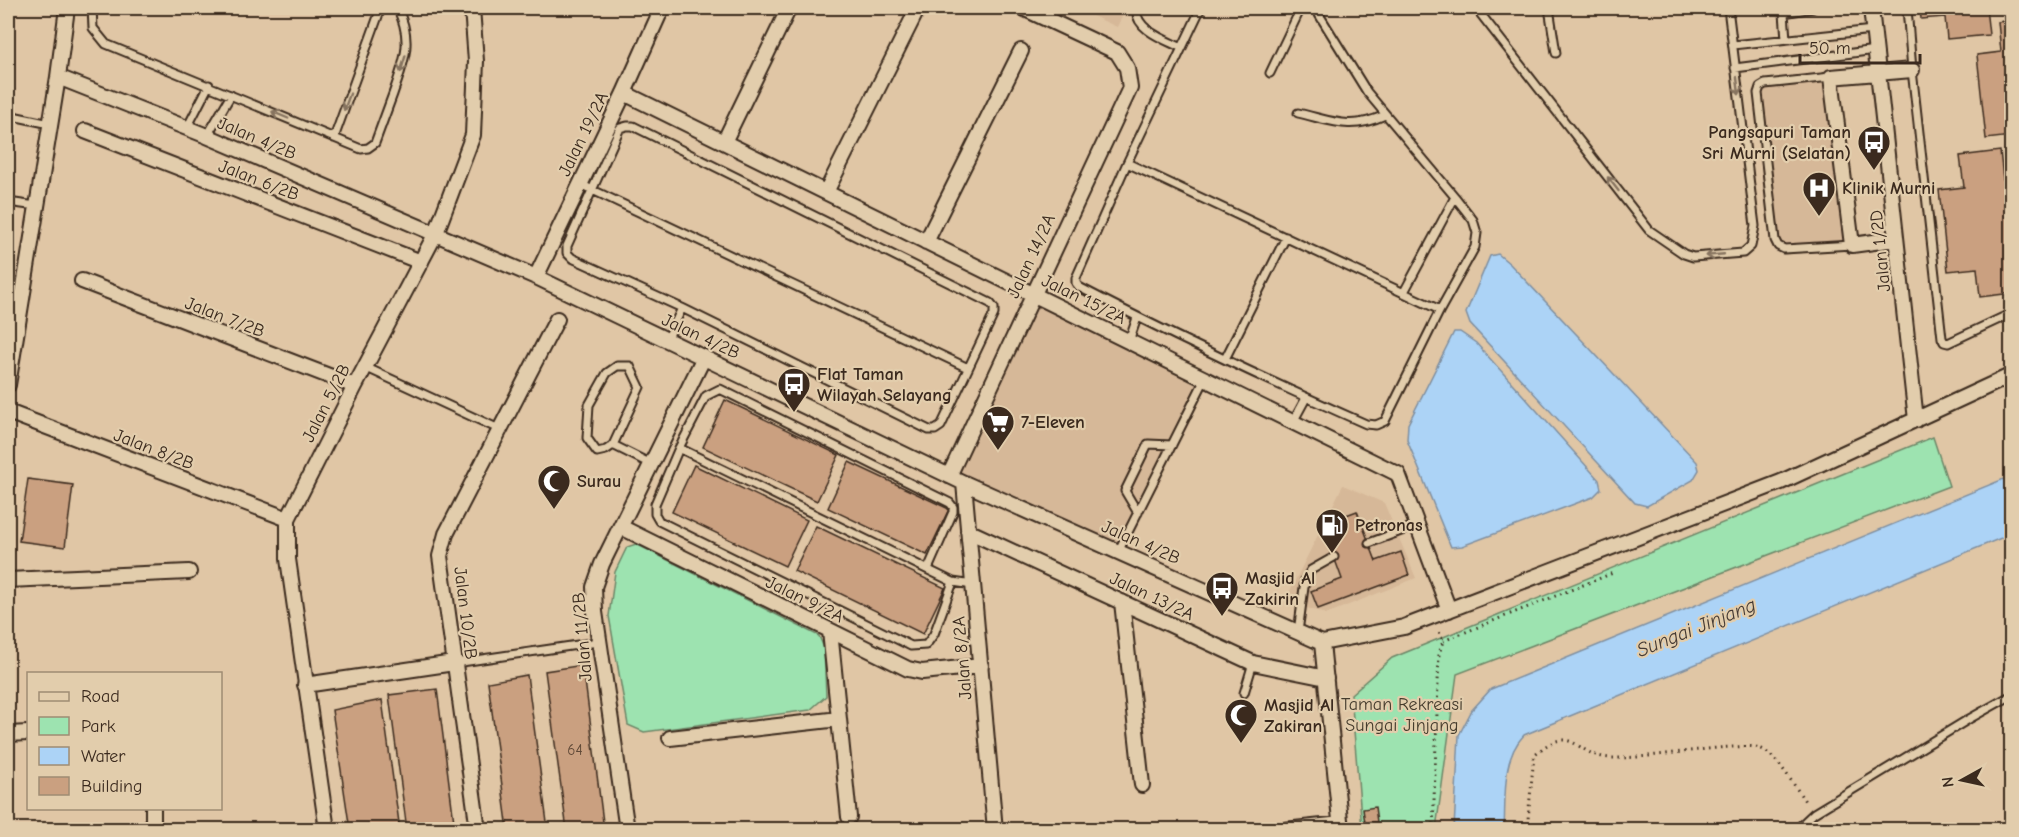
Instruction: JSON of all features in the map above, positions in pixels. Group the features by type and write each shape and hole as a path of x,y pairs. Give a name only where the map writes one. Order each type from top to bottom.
{"street":[{"path":"8,385 67,8"},
{"name":"Jalan 5/2B","path":"327,830 288,559 288,519 436,233 473,135 476,61 472,8"},
{"name":"Jalan 19/2A","path":"536,277 662,8"},
{"path":"724,142 789,8"},
{"path":"826,192 918,8"},
{"path":"1023,8 1049,13"},
{"name":"Jalan 1/2D","path":"1871,8 1916,420"},
{"name":"Jalan 14/2A","path":"949,476 1130,88 1127,68 1118,52 1049,13"},
{"path":"926,242 1021,51"},
{"path":"1896,239 1852,245 1831,77 1912,70"},
{"name":"Jalan 4/2B","path":"58,77 207,136 536,277 964,483 1322,643"},
{"name":"Jalan 15/2A","path":"624,93 1398,474 1449,610"},
{"name":"Jalan 6/2B","path":"84,131 421,262"},
{"name":"Jalan 7/2B","path":"82,281 355,386"},
{"name":"Jalan 10/2B","path":"478,830 440,556 446,534 557,319"},
{"name":"Jalan 11/2B","path":"627,830 598,642 594,587 602,564 705,357"},
{"path":"1285,830 1341,827 1322,643 1404,627 1781,482 2012,375"},
{"name":"Jalan 8/2B","path":"8,412 288,519"},
{"name":"Jalan 8/2A","path":"964,483 995,830"},
{"name":"Jalan 9/2A","path":"621,527 908,669 922,672 981,666"},
{"name":"Jalan 13/2A","path":"968,531 1253,663 1326,678"},
{"path":"8,580 189,572"},
{"path":"1122,602 1142,785"},
{"path":"830,631 849,817"},
{"path":"305,686 454,663"},
{"path":"670,738 839,719"},
{"path":"8,734 27,733"},
{"path":"153,810 153,830"}],"lane":[{"path":"8,15 9,8"},
{"path":"92,8 93,28 106,44 361,149 369,148 375,143 406,57 407,38 404,20 398,8"},
{"path":"334,138 381,8"},
{"path":"1137,8 1136,13 1142,27 1182,48"},
{"path":"1202,8 1127,163 1076,278 1076,283 1079,287 1137,318 1306,398 1366,424 1376,425 1385,421 1440,310 1475,247 1477,233 1473,220 1367,92 1315,8"},
{"path":"1270,73 1301,8"},
{"path":"1479,8 1649,230 1683,254 1693,257 1743,253 1751,246 1755,226 1728,8"},
{"path":"1549,8 1556,53"},
{"path":"1786,39 1784,13 1813,8"},
{"path":"1907,8 1942,338 1948,343 2012,313"},
{"path":"1733,45 1873,30"},
{"path":"1735,68 1876,50"},
{"path":"1831,77 1765,84 1760,87 1758,93 1775,240 1778,246 1785,249 1852,245"},
{"path":"187,128 209,86"},
{"path":"207,136 231,95"},
{"path":"1298,113 1357,125 1385,115"},
{"path":"8,115 50,124"},
{"path":"633,126 990,303 994,308 994,314 941,426 935,430 929,430 682,308 572,258 567,253 567,246 592,190 620,128 633,126"},
{"path":"1127,163 1440,310"},
{"path":"579,183 968,368"},
{"path":"1404,292 1455,197"},
{"path":"8,202 36,206"},
{"path":"1225,359 1286,237"},
{"path":"667,339 682,308"},
{"path":"1129,341 1137,318"},
{"path":"617,366 630,366 640,387 614,445 597,452 587,438 589,405 607,373 617,366"},
{"path":"365,367 501,430"},
{"path":"1118,552 1205,379"},
{"path":"928,569 953,512 950,503 720,389 706,396 679,448 655,504 655,514 659,521 911,646 926,645 934,634 953,582"},
{"path":"1293,422 1306,398"},
{"path":"1138,513 1125,492 1148,444 1172,445"},
{"path":"614,445 652,464"},
{"path":"679,448 953,582 973,585"},
{"path":"1369,543 1417,525"},
{"path":"1298,632 1305,580 1311,570 1334,557"},
{"path":"454,663 598,642"},
{"path":"1244,693 1253,663"},
{"path":"1797,830 1814,813 2012,695"}],"path":[{"path":"1433,830 1439,654 1443,641 1613,573"},
{"path":"1527,830 1534,755 1545,746 1564,738 1573,741 1582,749 1609,758 1720,748 1759,748 1771,755 1814,813"}],"shaded area":[{"path":"1075,8 1126,8 1117,27"},
{"path":"1826,82 1846,242 1785,245 1780,243 1779,239 1762,93 1766,87"},
{"path":"1036,303 1198,381 1117,544 956,473"},
{"path":"1343,485 1384,503 1416,578 1326,614 1285,601"}],"green space":[{"name":"Taman Rekreasi Sungai Jinjang","path":"1933,437 1949,486 1457,674 1436,829 1362,829 1351,694 1392,658"},
{"path":"636,544 819,636 824,648 826,696 810,710 644,732 628,725 609,616 615,572 627,547"}],"water":[{"path":"1498,254 1697,462 1699,470 1693,480 1647,506 1635,503 1470,324 1466,313 1490,256"},
{"path":"1454,332 1460,332 1476,343 1599,480 1601,489 1593,497 1462,546 1451,547 1407,440 1408,424"},
{"name":"Sungai Jinjang","path":"2011,476 2011,534 1524,735 1511,755 1508,767 1504,829 1454,829 1459,735 1472,710 1491,689"}],"building":[{"path":"1920,8 1986,8 1989,35 1947,39 1945,17 1921,19"},
{"path":"2012,20 2012,142 2011,136 1986,139 1977,55 2001,52 1998,22"},
{"path":"2000,151 2003,179 2012,178 2012,293 1980,297 1977,268 1948,271 1939,190 1964,187 1960,156"},
{"path":"725,400 839,455 817,501 703,447"},
{"path":"849,462 949,509 927,555 828,508"},
{"path":"694,465 807,520 785,566 672,512"},
{"path":"28,479 73,485 65,547 19,541"},
{"path":"1357,511 1376,561 1401,552 1409,575 1318,609 1311,591 1342,579 1322,524"},
{"path":"816,526 945,588 923,634 794,571"},
{"path":"583,665 604,830 567,830 545,671"},
{"path":"527,675 548,830 508,830 488,682"},
{"path":"437,689 455,830 407,830 389,695"},
{"path":"382,700 400,830 350,830 332,710"},
{"path":"1375,807 1377,822 1365,823 1363,809"}],"place":[{"name":"Pangsapuri Taman Sri Murni (Selatan)","path":"1874,171"},
{"name":"Klinik Murni","path":"1819,217"},
{"name":"Flat Taman Wilayah Selayang","path":"794,413"},
{"name":"7-Eleven","path":"998,451"},
{"name":"Surau","path":"554,510"},
{"name":"Petronas","path":"1332,554"},
{"name":"Masjid Al Zakirin","path":"1222,617"},
{"name":"Masjid Al Zakiran","path":"1241,744"}]}
